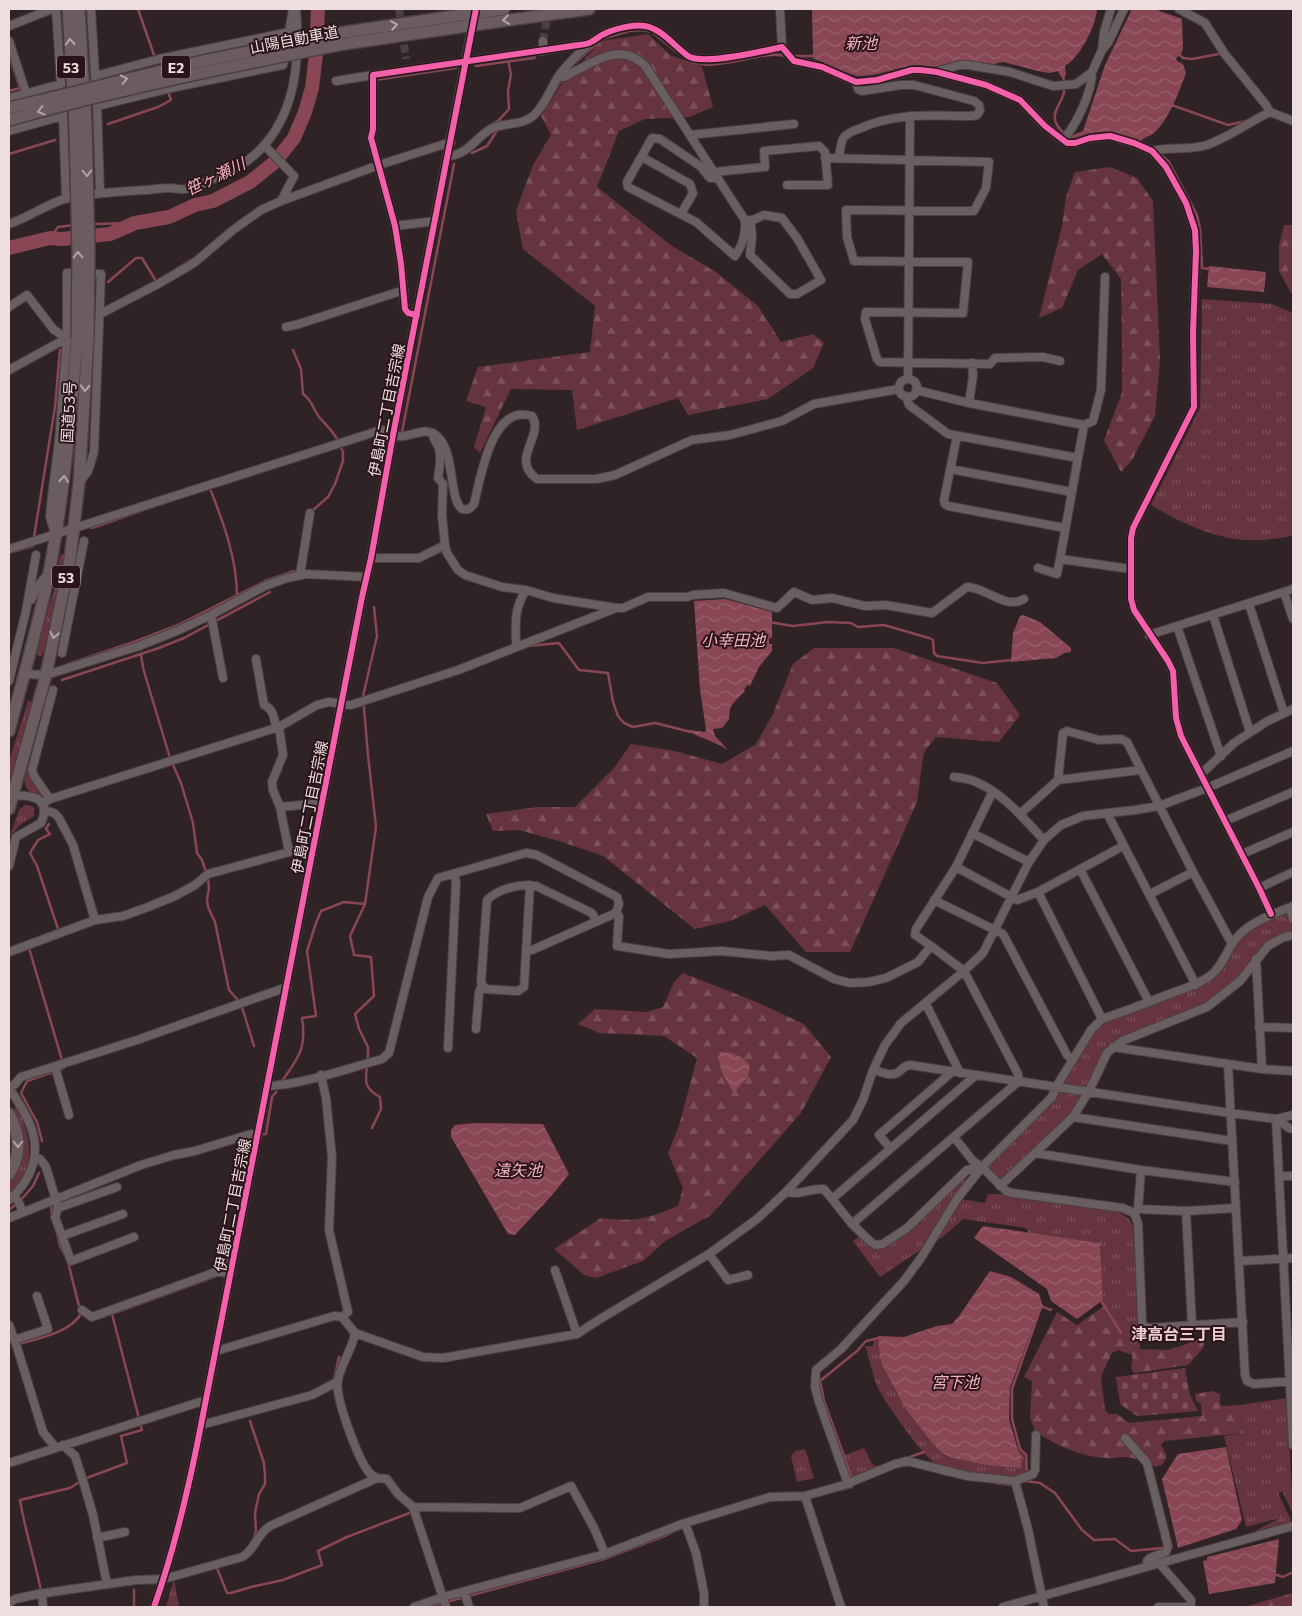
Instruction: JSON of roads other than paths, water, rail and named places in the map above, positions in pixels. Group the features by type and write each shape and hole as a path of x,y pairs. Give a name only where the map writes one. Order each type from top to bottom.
{"highway":[{"name":"国道53号","path":"9,731 49,573 71,425 77,338 89,253 80,125 68,9"},
{"name":"国道53号","path":"79,9 80,125"},
{"name":"山陽自動車道","path":"9,108 203,61 461,21 490,11 504,9"},
{"name":"山陽自動車道","path":"461,21 488,23 589,9"},
{"name":"山陽自動車道","path":"9,120 345,38"},
{"name":"国道53号","path":"9,809 11,796 24,758 46,674 70,559 83,428 77,338"},
{"path":"9,1114 16,1127 19,1143 17,1156 9,1174"}],"street":[{"path":"9,26 52,9"},
{"path":"56,9 66,198"},
{"path":"91,9 100,193"},
{"path":"97,106 171,88 283,65 295,9"},
{"path":"9,224 22,220 66,198 100,193 170,188 185,189 238,168 266,148 281,122 291,95 295,77 297,43 295,9"},
{"name":"伊島町二丁目吉宗線","path":"154,1607 164,1579 188,1492 202,1426 476,9"},
{"path":"780,9 787,53 794,61 822,67 856,82 878,80 912,70 937,72 986,85 1020,100 1044,126 1066,137 1068,142 1075,143 1090,138 1110,136 1134,142 1152,151 1166,167 1186,203 1195,230 1196,251 1193,334 1194,407 1133,528 1131,538 1131,599 1134,610 1173,671 1176,718 1181,736 1271,914"},
{"path":"1102,50 1104,32 1111,9"},
{"path":"1066,137 1073,128 1092,82 1092,72 1124,9"},
{"path":"1179,9 1205,23 1224,53 1270,112 1293,121"},
{"path":"448,156 460,154 468,149 490,129 523,122 534,115 576,56 602,34 611,31 638,25 646,26 660,32 689,56 698,59 787,53"},
{"path":"94,76 159,59 289,32"},
{"path":"543,40 543,51"},
{"path":"9,41 26,93"},
{"path":"336,81 373,78 407,69 591,43"},
{"path":"561,77 610,55 633,56 646,67 745,220 751,225 750,255 790,294 797,294 821,280 792,230 782,218 764,215 753,220 745,220"},
{"path":"406,59 407,69"},
{"path":"937,72 960,65 968,65 1010,72 1053,86 1076,84 1092,72"},
{"path":"373,78 373,129 371,138 395,226 402,264 406,309 408,313 417,316"},
{"path":"839,159 843,139 849,133 867,125 892,118 910,116 971,116 976,115 980,110 979,105 974,101 914,85 862,91 858,89 856,82"},
{"path":"9,98 61,84"},
{"path":"1152,151 1206,145 1270,112"},
{"path":"9,130 63,116"},
{"path":"908,378 910,116"},
{"path":"690,135 794,124"},
{"path":"64,139 98,133"},
{"path":"745,220 746,233 735,256 696,222 628,187 626,182 652,138 660,139 700,166 710,178 716,175 765,167 764,151 819,146 825,152 828,185 787,185"},
{"path":"100,314 194,263 256,213 281,201 379,164 451,142"},
{"path":"266,148 294,176 281,201"},
{"path":"642,157 690,184 693,193 681,214"},
{"path":"825,158 989,162 986,188 974,211 846,210 847,236 854,261 968,262 963,313 866,312 865,318 876,359 880,362 972,364 990,364 995,358 1044,357 1060,361"},
{"path":"395,226 434,221"},
{"path":"77,338 67,273 101,274 94,452 88,471 79,482"},
{"path":"916,390 969,403 1084,425 1093,421 1101,390 1105,277"},
{"path":"286,327 404,290"},
{"path":"9,307 27,295 54,330 77,338"},
{"path":"9,370 77,338"},
{"path":"969,403 973,376 972,364"},
{"path":"908,378 915,382 916,390 911,396 901,394 899,389 901,382 908,378"},
{"path":"9,549 381,430 386,430 400,437 428,432 433,433 440,439 445,449 459,507 467,510 474,504 490,446 506,420 518,414 525,413 532,416 535,420 526,457 526,465 531,475 537,479 596,479 615,475 692,440 730,435 782,421 814,404 899,389"},
{"path":"906,396 909,405 948,434 1078,458"},
{"path":"1038,568 1057,574 1084,425"},
{"path":"83,428 94,452"},
{"path":"433,433 433,439 440,449 438,478 443,484 442,515 447,553 458,570 502,587 526,590 553,598 616,608 622,608 648,597 687,597 724,593 777,608 794,592 812,600 832,598 865,606 885,605 932,613 967,587 978,589 1001,600 1020,601 1024,599"},
{"path":"957,436 944,504 1065,528"},
{"path":"950,469 1072,492"},
{"path":"300,575 310,512"},
{"path":"62,653 84,541"},
{"path":"371,558 419,558 445,545"},
{"path":"9,677 26,611 36,556"},
{"path":"1060,558 1131,569"},
{"path":"70,559 76,584"},
{"path":"26,611 37,587 49,573"},
{"path":"24,674 46,674 139,646 179,630 212,621 265,586 287,578 300,575 336,574 366,577"},
{"path":"1149,635 1293,589"},
{"path":"516,648 516,613 519,602 526,590"},
{"path":"1284,592 1293,619"},
{"path":"60,610 73,601"},
{"path":"1248,604 1284,713"},
{"path":"9,866 16,837 41,823 43,807 50,799 279,728 317,705 329,702 351,705 458,670 616,608"},
{"path":"1212,615 1250,732"},
{"path":"212,621 223,678"},
{"path":"1177,626 1221,756"},
{"path":"256,658 264,705 270,707 279,728 283,755 272,782 280,807 289,852"},
{"path":"50,799 32,770 53,690"},
{"path":"24,758 41,736 37,709"},
{"path":"1201,774 1234,743 1250,732 1293,709"},
{"path":"1058,780 1063,733 1068,731 1099,740 1121,739 1127,742 1232,944"},
{"path":"216,1351 334,1316 342,1318 355,1333 423,1357 443,1358 577,1334 709,1254 757,1219 786,1192 853,1120 885,1045 901,1024 964,972 983,953 1029,862 1044,840 1061,825 1083,816 1159,806 1207,788 1293,751"},
{"path":"1020,814 1058,780 1140,770"},
{"path":"954,777 975,782 993,791 1020,814 1044,840"},
{"path":"993,791 956,867 916,929 915,935 964,972 1018,1074 1019,1081"},
{"path":"1225,821 1293,792"},
{"path":"11,796 30,796 38,799 43,807 59,818 73,845 96,920"},
{"path":"280,807 322,803"},
{"path":"1108,812 1123,846 1150,894 1196,985"},
{"path":"1242,854 1293,832"},
{"path":"972,833 1029,862"},
{"path":"956,867 1017,900 1038,892 1123,846"},
{"path":"9,952 96,920 123,916 148,907 175,896 195,885 207,875 308,847 313,848"},
{"path":"268,1086 280,1086 321,1075 382,1058 389,1053 428,897 438,878 526,853 536,855 617,896 619,904 616,913 619,916 617,946 669,954 721,951 789,956 834,979 850,983 869,982 886,978 918,962 931,946"},
{"path":"1080,869 1149,1002"},
{"path":"1150,894 1193,872"},
{"path":"1259,888 1293,872"},
{"path":"448,1048 456,882 454,874"},
{"path":"476,1029 479,993 482,985 487,900 493,894 522,885 536,886 592,913 596,921"},
{"path":"482,985 485,989 518,991 524,987 530,885"},
{"path":"1038,892 1102,1019"},
{"path":"934,900 1003,934 1066,1055 1073,1060"},
{"path":"851,1483 819,1402 815,1387 816,1370 841,1349 904,1280 921,1258 957,1199 982,1167 1052,1097 1056,1087 1091,1030 1102,1019 1196,985 1212,975 1224,960 1232,944 1242,933 1256,922 1271,914 1292,907 1293,919"},
{"path":"526,950 532,950 616,913"},
{"path":"1000,1186 1073,1117 1113,1047 1122,1041 1208,1007 1240,981 1268,946 1293,934"},
{"path":"1256,959 1262,1070"},
{"path":"23,1212 15,1200 28,1179 34,1158 34,1137 29,1121 9,1087 14,1085 21,1077 56,1069 287,987"},
{"path":"926,1004 956,1072"},
{"path":"1259,1027 1293,1028"},
{"path":"1113,1047 1262,1070 1293,1071"},
{"path":"1228,1064 1245,1375 1247,1381 1254,1384 1291,1381"},
{"path":"873,1070 892,1075 898,1074 905,1066 910,1065 1230,1113 1276,1119 1293,1115"},
{"path":"56,1069 69,1115"},
{"path":"890,1148 880,1135 956,1072"},
{"path":"321,1075 326,1098 332,1157 329,1230 348,1312 342,1318"},
{"path":"832,1198 976,1075"},
{"path":"852,1224 1019,1081"},
{"path":"1073,1117 1232,1141"},
{"path":"1276,1119 1293,1130"},
{"path":"1276,1119 1293,1445"},
{"path":"56,1203 149,1162 188,1153 251,1134 258,1135"},
{"path":"954,1137 973,1162 982,1167 1000,1186 1012,1193 1136,1211 1236,1208"},
{"path":"1034,1153 1234,1182"},
{"path":"34,1158 40,1158 46,1167 56,1203 55,1217 71,1261 134,1238"},
{"path":"786,1192 794,1194 818,1188 824,1189 852,1224 876,1245 883,1244 907,1228 967,1170 982,1167"},
{"path":"1141,1170 1136,1211 1143,1326 1149,1328 1243,1322"},
{"path":"1279,1176 1293,1176"},
{"path":"9,1218 23,1212 117,1187"},
{"path":"1186,1210 1192,1324"},
{"path":"62,1236 123,1214"},
{"path":"709,1254 728,1280 748,1275"},
{"path":"1240,1261 1293,1258"},
{"path":"554,1270 577,1334"},
{"path":"82,1310 92,1317 218,1272 231,1273"},
{"path":"16,1343 48,1329 37,1296"},
{"path":"9,1325 43,1432 60,1447 75,1456 88,1498 107,1584"},
{"path":"355,1333 337,1382 344,1418 366,1470 377,1478"},
{"path":"202,1426 312,1395 337,1382"},
{"path":"9,1463 206,1400"},
{"path":"414,1607 445,1602 604,1554 770,1497 805,1497 851,1483 895,1464 907,1461 967,1476 1015,1483 1033,1474 1035,1470 1036,1435"},
{"path":"1125,1438 1148,1463 1168,1546 1166,1552 1150,1558 1147,1561 1148,1566"},
{"path":"9,1602 42,1594 107,1584 146,1579 164,1579 242,1557 251,1551 262,1531 270,1526 377,1478 387,1479 398,1494 413,1506 445,1602"},
{"path":"1015,1483 1028,1529 1044,1607"},
{"path":"413,1506 520,1508 572,1486 594,1528 604,1554"},
{"path":"805,1497 841,1607"},
{"path":"685,1525 696,1552 704,1593 704,1607"},
{"path":"1003,1607 1293,1526"},
{"path":"97,1538 126,1532"},
{"path":"1158,1607 1187,1607 1191,1604 1191,1600 1159,1563"},
{"path":"42,1594 42,1607"},
{"path":"465,1595 469,1607"}],"water":[{"name":"新池","path":"812,9 1097,9 1094,24 1086,41 1071,62 1065,66 1066,76 1061,77 1058,71 1042,72 1003,62 994,64 958,62 934,67 904,67 873,75 857,76 813,58"},
{"path":"1132,9 1154,9 1182,19 1183,49 1176,58 1177,61 1183,64 1186,73 1174,103 1157,130 1140,141 1109,133 1070,141 1071,136 1083,131 1105,65"},
{"path":"1209,266 1266,272 1264,292 1207,287"},
{"name":"小幸田池","path":"725,599 772,612 772,638 769,638 769,644 772,644 772,651 759,667 750,686 747,685 745,691 730,708 729,719 722,728 713,729 715,736 728,750 689,731 705,732 706,729 700,690 694,601"},
{"path":"1023,615 1040,622 1071,648 1071,652 1064,653 1056,658 1011,662 1013,633 1020,616"},
{"path":"720,1052 736,1055 749,1064 748,1076 735,1091 732,1090 722,1072 719,1062"},
{"name":"遠矢池","path":"475,1123 543,1124 569,1174 515,1235 508,1234 451,1137 451,1130 455,1125"},
{"path":"983,1226 1100,1243 1103,1300 1077,1319 1051,1301 1047,1289 974,1238"},
{"name":"宮下池","path":"990,1271 1011,1277 1039,1294 1043,1306 1040,1307 1010,1388 1009,1419 1018,1450 1022,1457 1021,1468 985,1465 953,1458 944,1454 932,1443 905,1408 882,1365 880,1357 878,1336 904,1337 937,1326 952,1324"},
{"path":"1226,1447 1242,1520 1236,1529 1178,1548 1162,1479 1178,1454"},
{"path":"1279,1539 1275,1583 1209,1594 1203,1561 1207,1560 1207,1557"}],"waterway":[{"path":"138,9 154,55"},
{"name":"笹ヶ瀬川","path":"9,248 50,238 62,239 110,234 135,223 169,217 195,205 213,201 250,182 275,162 294,138 305,112 312,88 318,9"},
{"path":"575,63 602,39 629,31 642,30 652,32 677,52"},
{"path":"1178,53 1183,58 1192,59 1219,54"},
{"path":"9,55 20,88 9,91"},
{"path":"476,66 534,58 536,55"},
{"path":"683,57 692,62 714,65 762,56 788,56"},
{"path":"793,56 815,56"},
{"path":"489,126 499,120 509,109 508,91 511,74 508,60"},
{"path":"375,80 456,68"},
{"path":"1063,75 1064,92 1056,111 1055,120 1062,131 1074,138"},
{"path":"548,102 562,79"},
{"path":"108,124 158,107 171,100 168,91"},
{"path":"1169,104 1228,125 1246,121"},
{"path":"472,153 487,146 498,129"},
{"path":"9,154 55,140"},
{"path":"1160,154 1169,162 1197,215 1200,229 1202,268 1210,269"},
{"path":"402,432 454,164"},
{"path":"92,224 135,223"},
{"path":"50,238 58,227 74,225"},
{"path":"9,239 10,247"},
{"path":"108,282 136,258 142,258 156,281 158,280"},
{"path":"173,271 194,258"},
{"path":"34,537 55,407 60,350"},
{"path":"293,350 301,369 303,394 337,439"},
{"path":"312,511 328,497 335,484 343,461 343,452 340,446"},
{"path":"211,491 225,529 232,556 237,596"},
{"path":"92,528 164,503"},
{"path":"9,553 33,546"},
{"path":"68,664 178,625 265,581 294,571"},
{"path":"62,680 184,638 270,592"},
{"path":"368,1061 368,1047 359,1029 355,1014 374,996 371,957 354,955 350,936 365,904 376,827 363,696 377,636 374,607"},
{"path":"769,622 793,626 828,622 851,623 858,627 884,625 933,640 934,653 937,656 983,663 1011,660"},
{"path":"529,646 559,643 579,670 608,673 613,702 618,716 624,723 633,727 655,723 691,732"},
{"path":"141,654 143,668 170,758 181,783 193,823 197,853 202,860 208,878 208,907 215,922 229,990 237,999"},
{"path":"49,824 46,829 50,834 38,840 30,853 37,866 59,932"},
{"path":"282,1081 300,1052 303,1038 302,1018 316,1016 307,951 321,911 344,902 365,904"},
{"path":"31,948 29,948 62,1060"},
{"path":"242,1007 254,1046"},
{"path":"367,1066 367,1084 371,1091 380,1097 381,1109 372,1128"},
{"path":"42,1141 37,1122 21,1093 27,1081 64,1068"},
{"path":"264,1134 266,1134 272,1097 276,1092"},
{"path":"21,1200 33,1186 39,1173"},
{"path":"51,1203 52,1216"},
{"path":"9,1210 16,1204"},
{"path":"56,1229 60,1246 66,1257"},
{"path":"219,1270 229,1258"},
{"path":"19,1344 61,1330 69,1326 81,1314 68,1262"},
{"path":"84,1479 127,1463 121,1436 142,1430 112,1314 216,1275"},
{"path":"1100,1299 1121,1333"},
{"path":"1027,1475 1026,1455 1020,1449 1012,1419 1012,1389 1041,1307 1051,1309"},
{"path":"852,1478 824,1401 820,1381 857,1351 866,1341 879,1338"},
{"path":"331,1381 334,1379 339,1357"},
{"path":"250,1421 264,1463 265,1474 265,1484 259,1494 255,1513 256,1532 252,1542"},
{"path":"907,1458 924,1452"},
{"path":"930,1470 948,1475"},
{"path":"41,1591 20,1500 70,1488 81,1481"},
{"path":"995,1483 1012,1485 1026,1481 1040,1483 1055,1493 1082,1530 1094,1540 1115,1539 1131,1551 1163,1548"},
{"path":"840,1490 852,1487 852,1483"},
{"path":"444,1511 478,1511"},
{"path":"217,1568 227,1593 283,1580 322,1565 318,1551 347,1537 412,1512"},
{"path":"428,1607 604,1559 667,1535 682,1527"},
{"path":"1274,1574 1283,1577 1293,1572"},
{"path":"134,1590 134,1607"}],"tunnel":[{"path":"399,9 406,59"},
{"path":"543,41 549,9"}],"district":[{"name":"津高台三丁目","path":"1179,1333"}]}
